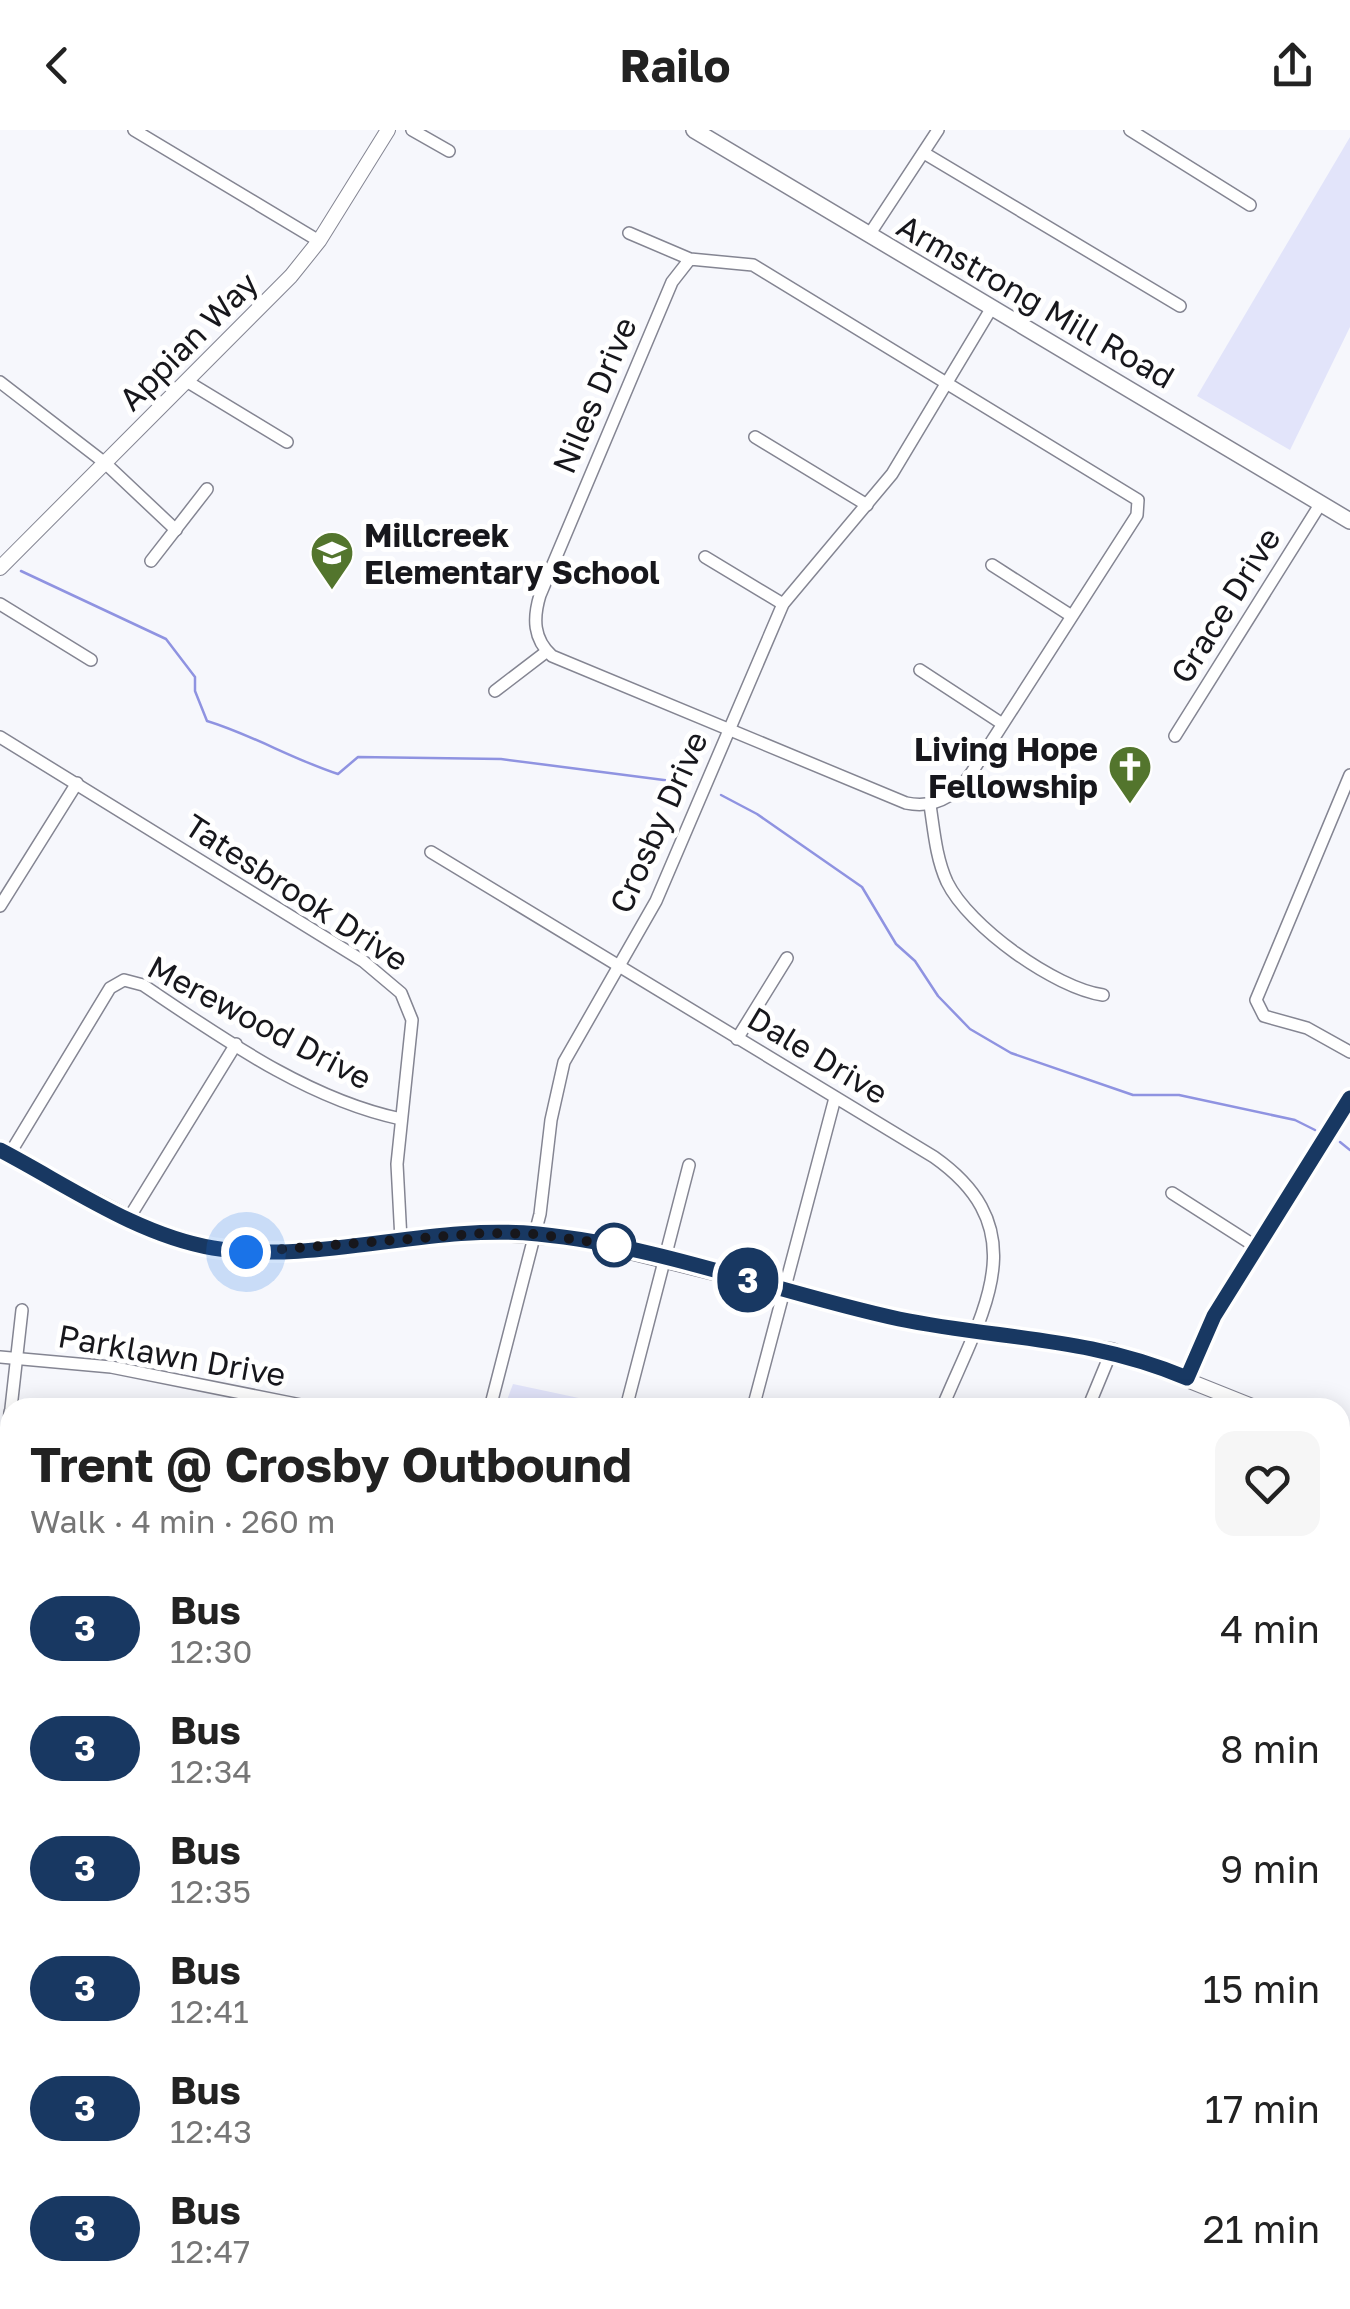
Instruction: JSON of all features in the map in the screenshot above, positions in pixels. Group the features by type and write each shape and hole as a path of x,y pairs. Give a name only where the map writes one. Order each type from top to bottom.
{"main road":[{"name":"Armstrong Mill Road","path":"694,130 1350,521"}],"street":[{"path":"134,130 319,241"},
{"name":"Appian Way","path":"0,568 188,382 319,241 388,130"},
{"path":"412,130 449,151"},
{"path":"869,235 938,130"},
{"path":"1130,130 1250,204"},
{"path":"924,152 1180,306"},
{"path":"495,691 546,652 906,803 930,805 965,783 1137,515 1138,500 753,264 690,259 629,233"},
{"name":"Niles Drive","path":"546,652 536,630 540,595 672,282 690,259"},
{"name":"Crosby Drive","path":"493,1398 536,1234 560,1074 656,902 783,604 892,474 991,309"},
{"path":"0,382 105,464 176,530"},
{"path":"188,382 287,442"},
{"path":"754,437 867,505"},
{"path":"152,561 208,489"},
{"name":"Grace Drive","path":"1175,736 1322,503"},
{"path":"705,557 783,604"},
{"path":"992,565 1070,615"},
{"path":"0,604 91,660"},
{"path":"920,670 1001,723"},
{"name":"Tatesbrook Drive","path":"0,737 388,978 401,992 412,1020 397,1164 400,1240"},
{"path":"1350,775 1256,1000 1264,1016 1307,1028 1350,1052"},
{"path":"0,906 77,784"},
{"path":"930,805 944,874 972,916 1065,986 1103,995"},
{"name":"Dale Drive","path":"431,852 934,1157 978,1198 992,1225 996,1260 975,1330 946,1398"},
{"path":"737,1039 787,958"},
{"name":"Merewood Drive","path":"4,1152 118,982 144,985 236,1044 334,1099 401,1119"},
{"path":"129,1218 236,1044"},
{"path":"756,1398 835,1098"},
{"path":"1187,1378 1214,1316 1350,1098"},
{"path":"4,1152 129,1218 190,1242 246,1252 536,1234 614,1245 900,1319 1112,1350 1234,1398"},
{"path":"629,1398 689,1165"},
{"path":"1172,1193 1258,1248"},
{"path":"12,1398 22,1310"},
{"path":"1092,1398 1112,1350"},
{"name":"Parklawn Drive","path":"0,1357 111,1367 260,1398"}],"shaded area":[{"path":"1350,137 1350,327 1290,450 1197,396"},
{"path":"513,1384 579,1398 508,1398"}],"waterway":[{"path":"21,571 166,639 195,677 195,691 207,721 338,774 358,757 501,759 687,783"},
{"path":"721,795 757,814 862,887 896,944 915,961 938,996 970,1029 1011,1053 1133,1095 1179,1095 1295,1120 1315,1130"},
{"path":"1340,1142 1350,1150"}],"bus line":[{"name":"3","path":"0,1150 149,1228 210,1247 289,1252 485,1233 536,1234 614,1245 900,1319 1112,1350 1187,1378 1214,1316 1350,1098"}],"place":[{"name":"Millcreek Elementary School","path":"332,591"},
{"name":"Living Hope Fellowship","path":"1130,805"}],"route":[{"path":"246,1252 289,1252 485,1233 536,1234 614,1245"}]}
